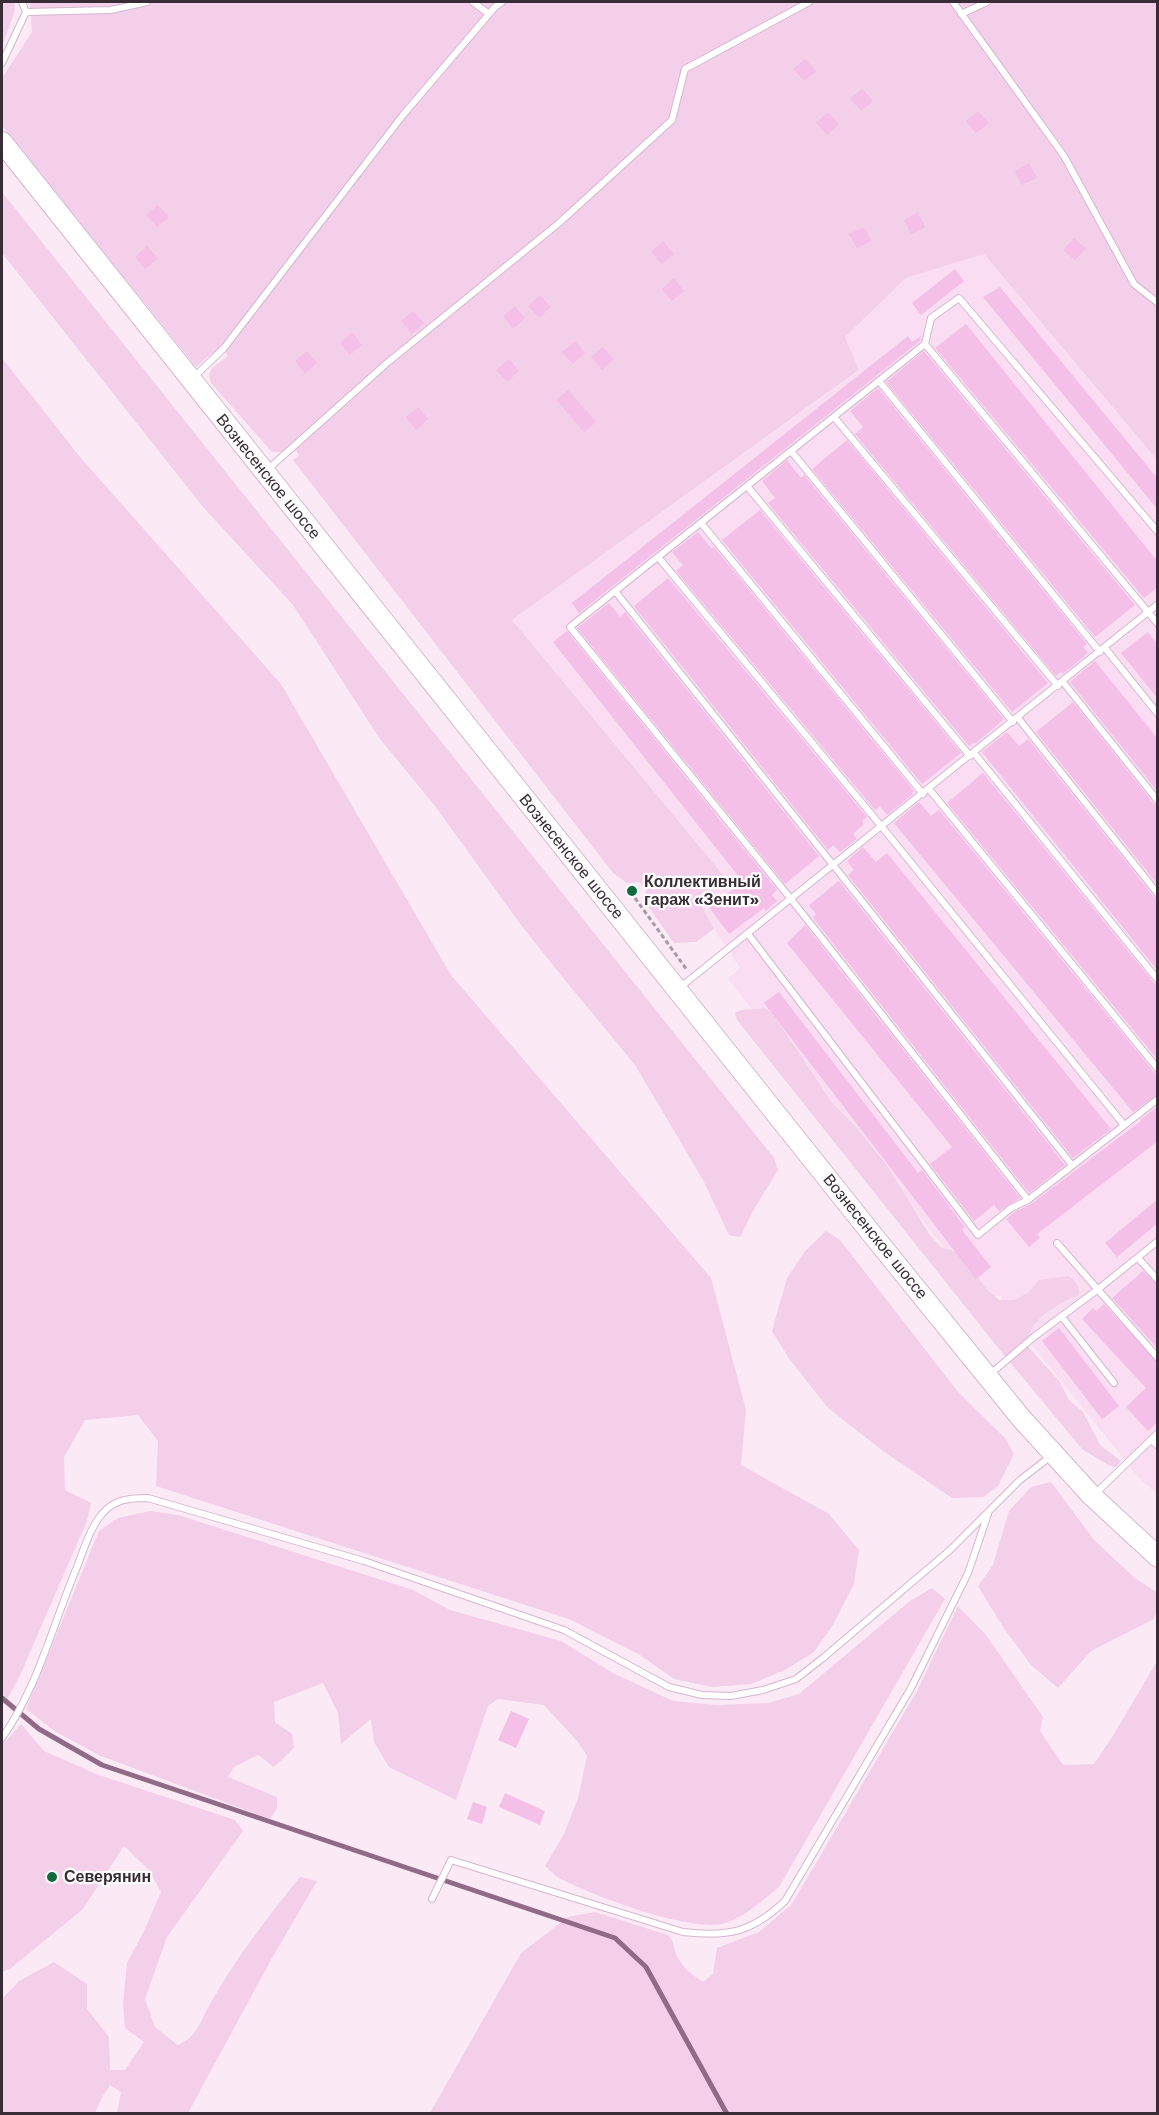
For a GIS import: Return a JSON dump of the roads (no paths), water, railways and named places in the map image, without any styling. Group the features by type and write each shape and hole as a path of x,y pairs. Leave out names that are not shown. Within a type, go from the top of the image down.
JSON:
{"main road":[{"name":"Вознесенское шоссе","path":"2,142 264,472 685,984 987,1377 1092,1496 1158,1557"}],"lane":[{"path":"2,63 26,12 22,2"},
{"path":"26,12 111,10 147,2"},
{"path":"473,2 489,14"},
{"path":"190,380 224,348 403,115 489,14 502,2"},
{"path":"264,472 387,363 559,223 672,120 685,69 808,2"},
{"path":"953,2 1064,156 1134,284 1158,303"},
{"path":"961,14 987,2"},
{"path":"1028,1200 791,899 570,627 926,344 931,318 960,298 1158,532"},
{"path":"926,344 1158,624"},
{"path":"879,381 1158,714"},
{"path":"834,417 1158,801"},
{"path":"791,451 1158,894"},
{"path":"747,486 1158,980"},
{"path":"701,523 1158,1069"},
{"path":"658,557 882,827 1124,1125"},
{"path":"615,591 1072,1166"},
{"path":"685,984 1158,604"},
{"path":"748,934 978,1235 1011,1208 1028,1200 1158,1099"},
{"path":"987,1377 1035,1336 1158,1241"},
{"path":"1057,1244 1158,1358"},
{"path":"1138,1258 1158,1280"},
{"path":"1062,1317 1114,1383"},
{"path":"1092,1496 1158,1433"},
{"path":"1151,1440 1158,1446"},
{"path":"2,1738 26,1697 93,1528 103,1513 114,1503 131,1498 148,1498 364,1561 564,1629 669,1687 702,1695 731,1696 763,1690 796,1679 950,1550 1020,1480 1054,1454"},
{"path":"432,1899 452,1860 683,1932 712,1935 741,1930 766,1918 785,1900 911,1688 968,1573 989,1510"}],"waterway":[{"path":"2,1698 39,1729 102,1765 615,1938 646,1967 727,2114"}],"place":[{"name":"Коллективный гараж «Зенит»","path":"632,891"},
{"name":"Северянин","path":"52,1877"}]}
